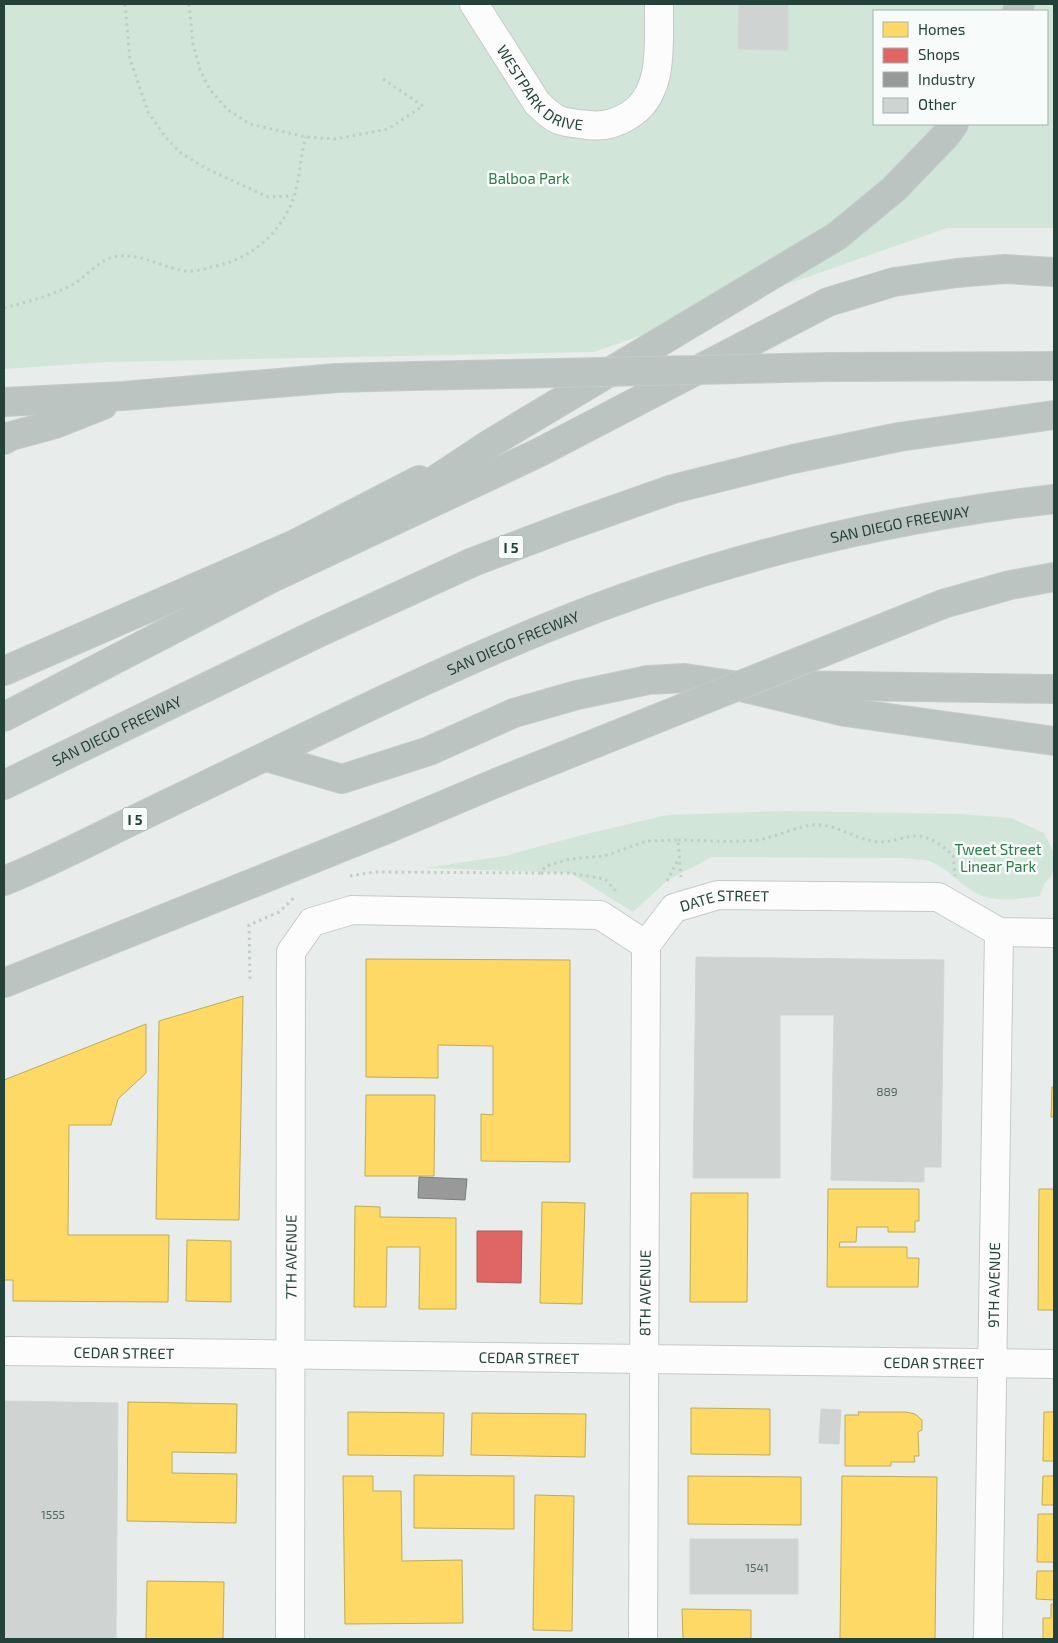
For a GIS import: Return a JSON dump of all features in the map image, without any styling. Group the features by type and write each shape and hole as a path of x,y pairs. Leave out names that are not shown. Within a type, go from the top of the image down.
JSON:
{"highway":[{"path":"270,579 411,496 491,443 837,236 894,189 953,125"},
{"path":"4,717 270,579 538,453 828,302 894,282 957,273 1005,269 1054,272"},
{"path":"4,402 123,396 338,378 828,367 1054,366"},
{"path":"4,440 11,436 55,424 123,396"},
{"name":"SAN DIEGO FREEWAY","path":"4,785 214,682 473,562 577,522 674,489 793,458 899,437 1054,415"},
{"path":"4,671 295,544 491,443"},
{"name":"SAN DIEGO FREEWAY","path":"4,881 429,679 548,627 682,578 788,548 911,520 1054,499"},
{"path":"4,983 943,604 1010,585 1054,577"},
{"path":"267,757 342,779 429,752 514,713 577,695 648,680 685,678 732,685 845,712 1054,741"},
{"path":"732,685 1054,689"}],"street":[{"name":"WESTPARK DRIVE","path":"474,4 537,103 550,116 562,122 598,126 618,122 639,110 650,92 657,72 659,4"},
{"name":"DATE STREET","path":"646,945 674,908 718,895 938,897 999,932 1054,932"},
{"name":"7TH AVENUE","path":"290,1639 290,952 312,922 352,910 600,916 646,945"},
{"name":"9TH AVENUE","path":"988,1639 999,932"},
{"name":"8TH AVENUE","path":"643,1639 646,945"},
{"name":"CEDAR STREET","path":"4,1351 290,1353 1054,1364"}],"path":[{"path":"125,4 130,58 148,112 166,138 181,153 206,168 268,197 294,196"},
{"path":"188,4 193,44 200,70 210,90 228,110 250,124 306,137 336,138 388,129 423,106 383,79"},
{"path":"4,308 47,295 73,284 104,261 118,256 136,256 171,268 189,271 228,264 248,255 272,236 294,196 306,137"},
{"path":"540,873 546,866 570,858 604,856 647,841 758,840 807,826 820,825 839,829 857,838 880,842 917,836 930,838 953,855 956,878"},
{"path":"678,840 681,879"},
{"path":"661,886 668,880 679,857"},
{"path":"341,877 374,872 570,873 605,879 616,892"},
{"path":"250,980 249,925 279,912 298,894"}],"green space":[{"name":"Balboa Park","path":"4,4 1054,4 1054,228 947,228 594,352 108,362 4,369"},
{"name":"Tweet Street Linear Park","path":"786,811 961,814 1011,818 1044,833 1054,853 1054,867 1052,875 1044,884 1040,896 1001,899 989,898 973,891 944,869 923,860 902,858 712,857 668,880 633,912 570,873 425,868 504,856 667,815"}],"building: Homes":[{"path":"366,959 570,960 570,1162 481,1161 481,1114 493,1115 493,1046 438,1045 438,1078 366,1077"},
{"path":"243,996 239,1220 156,1219 159,1021"},
{"path":"146,1024 146,1073 118,1099 111,1125 69,1125 68,1235 169,1235 168,1302 13,1301 13,1280 4,1280 4,1080"},
{"path":"1052,1087 1054,1087 1054,1117 1051,1117"},
{"path":"366,1095 435,1095 434,1176 365,1176"},
{"path":"828,1189 919,1189 919,1221 915,1221 915,1232 888,1232 888,1227 857,1227 856,1242 840,1242 839,1247 907,1247 907,1258 919,1258 918,1287 827,1287"},
{"path":"1039,1189 1054,1189 1054,1310 1038,1310"},
{"path":"691,1193 748,1193 747,1302 690,1302"},
{"path":"542,1202 585,1203 582,1304 540,1303"},
{"path":"355,1206 380,1207 380,1217 456,1218 456,1309 419,1309 420,1247 387,1247 386,1307 354,1307"},
{"path":"187,1240 231,1241 231,1302 186,1301"},
{"path":"128,1402 237,1404 236,1453 172,1452 172,1473 237,1474 236,1523 127,1521"},
{"path":"691,1408 770,1409 770,1455 691,1454"},
{"path":"348,1412 444,1413 443,1456 348,1455"},
{"path":"858,1412 906,1412 915,1414 922,1420 922,1430 918,1432 919,1456 914,1456 915,1462 891,1462 891,1466 845,1466 845,1415 859,1415"},
{"path":"1044,1412 1054,1412 1054,1461 1043,1461"},
{"path":"472,1413 586,1414 585,1457 471,1455"},
{"path":"414,1475 514,1476 514,1529 414,1528"},
{"path":"343,1476 373,1476 373,1491 401,1491 402,1561 462,1560 463,1623 345,1624"},
{"path":"688,1476 801,1477 801,1525 688,1524"},
{"path":"842,1476 937,1477 935,1639 840,1639"},
{"path":"1043,1476 1054,1476 1054,1505 1042,1505"},
{"path":"535,1495 574,1496 572,1631 533,1630"},
{"path":"1038,1514 1054,1514 1054,1562 1037,1562"},
{"path":"1037,1571 1054,1571 1054,1600 1036,1599"},
{"path":"147,1581 224,1582 223,1639 146,1639"},
{"path":"1051,1604 1054,1604 1054,1639 1043,1639 1043,1618 1051,1618"},
{"path":"682,1609 751,1610 751,1639 683,1639"}],"building: Shops":[{"path":"477,1231 522,1231 521,1283 477,1282"}],"building: Industry":[{"path":"419,1177 467,1179 465,1200 418,1198"}],"building: Other":[{"path":"739,4 788,4 788,50 738,49"},
{"path":"696,957 944,960 941,1167 924,1167 924,1182 831,1180 834,1015 780,1015 780,1178 693,1178"},
{"path":"4,1401 118,1403 116,1639 4,1639"},
{"path":"821,1409 841,1410 839,1444 819,1443"},
{"path":"690,1539 798,1539 798,1594 690,1594"}]}
